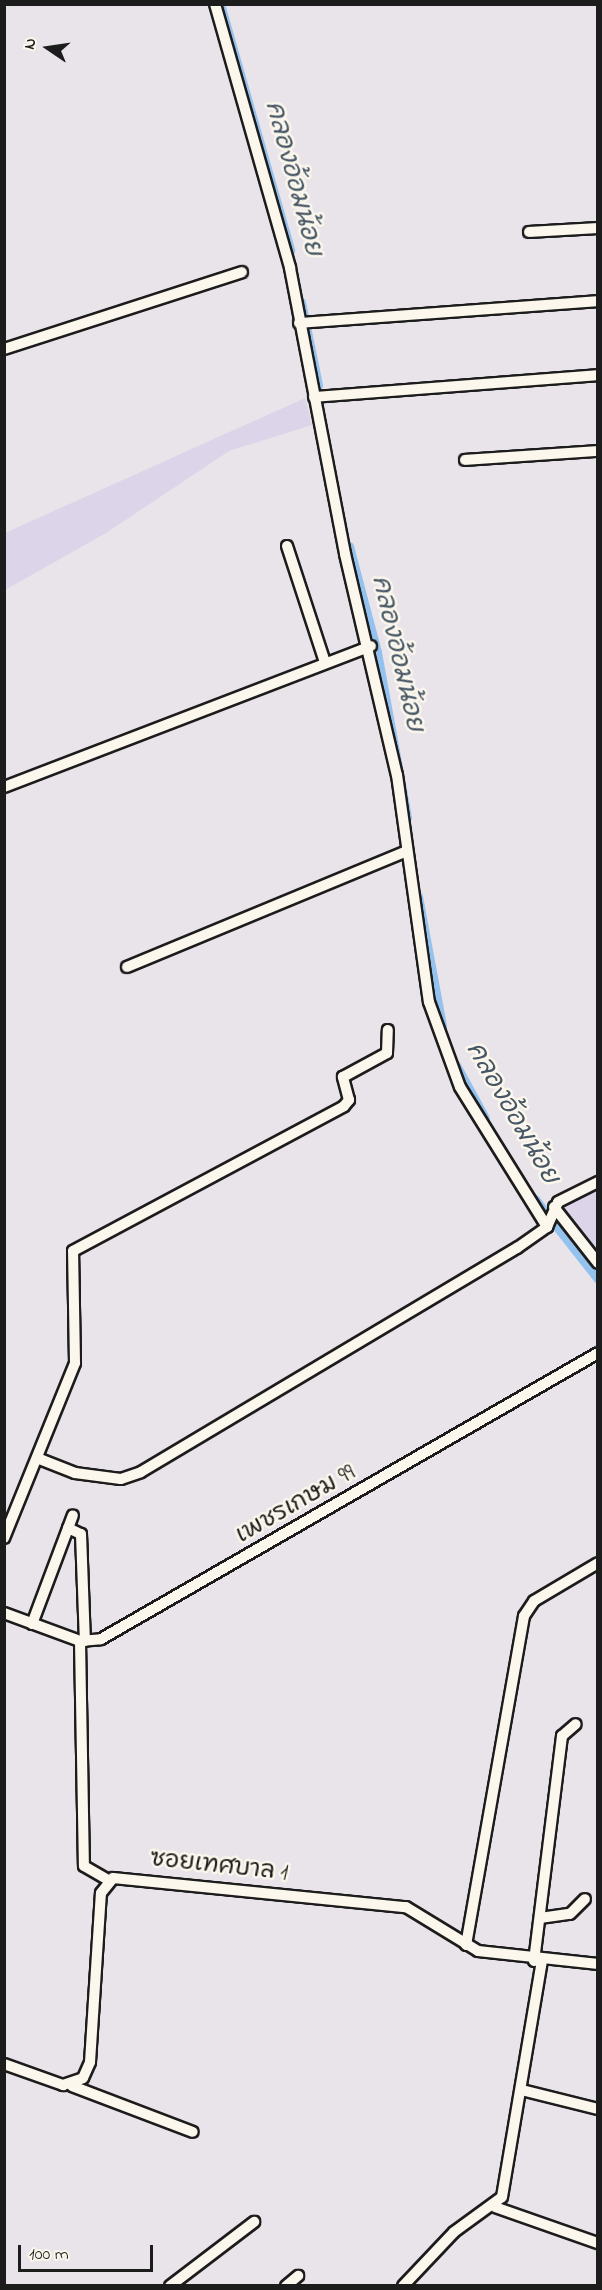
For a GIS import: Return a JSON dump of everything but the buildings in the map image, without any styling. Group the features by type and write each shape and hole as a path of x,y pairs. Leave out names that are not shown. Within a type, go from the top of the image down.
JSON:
{"street":[{"path":"215,4 283,238 304,322 397,775 405,852 429,1002 447,1058 548,1225"},
{"path":"529,232 597,228"},
{"path":"4,349 242,272"},
{"path":"304,322 597,301"},
{"path":"318,397 597,375"},
{"path":"465,460 597,451"},
{"path":"287,546 326,662"},
{"path":"4,787 370,646"},
{"path":"127,967 405,852"},
{"path":"4,1539 77,1352 73,1251 344,1106 349,1100 343,1077 387,1053 388,1030"},
{"path":"37,1458 68,1471 110,1478 141,1472 548,1225 553,1208 597,1182"},
{"path":"553,1208 597,1263"},
{"name":"เพชรเกษม 99","path":"82,1641 124,1627 597,1353"},
{"path":"32,1624 73,1515"},
{"path":"68,1528 81,1534 84,1866 108,1880 101,1893 90,2062 72,2086"},
{"path":"466,1945 524,1616 534,1601 597,1563"},
{"path":"4,1614 82,1641"},
{"path":"403,2286 454,2232 495,2207 509,2177 538,1961 540,1918 562,1736 576,1724"},
{"name":"ซอยเทศบาล 1","path":"108,1880 406,1906 466,1945 538,1961 597,1964"},
{"path":"540,1918 570,1914 585,1899"},
{"path":"4,2064 72,2086 193,2132"},
{"path":"522,2090 597,2109"},
{"path":"495,2207 597,2243"},
{"path":"170,2286 254,2222"},
{"path":"286,2286 298,2276"}],"shaded area":[{"path":"305,398 312,425 229,451 106,533 5,590 5,533"},
{"path":"597,1190 597,1271 561,1227 557,1209"}],"waterway":[{"name":"คลองอ้อมน้อย","path":"221,7 290,250"},
{"name":"คลองอ้อมน้อย","path":"301,302 318,385"},
{"name":"คลองอ้อมน้อย","path":"349,546 377,652 407,817"},
{"name":"คลองอ้อมน้อย","path":"418,896 442,1026"},
{"name":"คลองอ้อมน้อย","path":"456,1065 485,1118"},
{"name":"คลองอ้อมน้อย","path":"535,1199 598,1279"}]}
